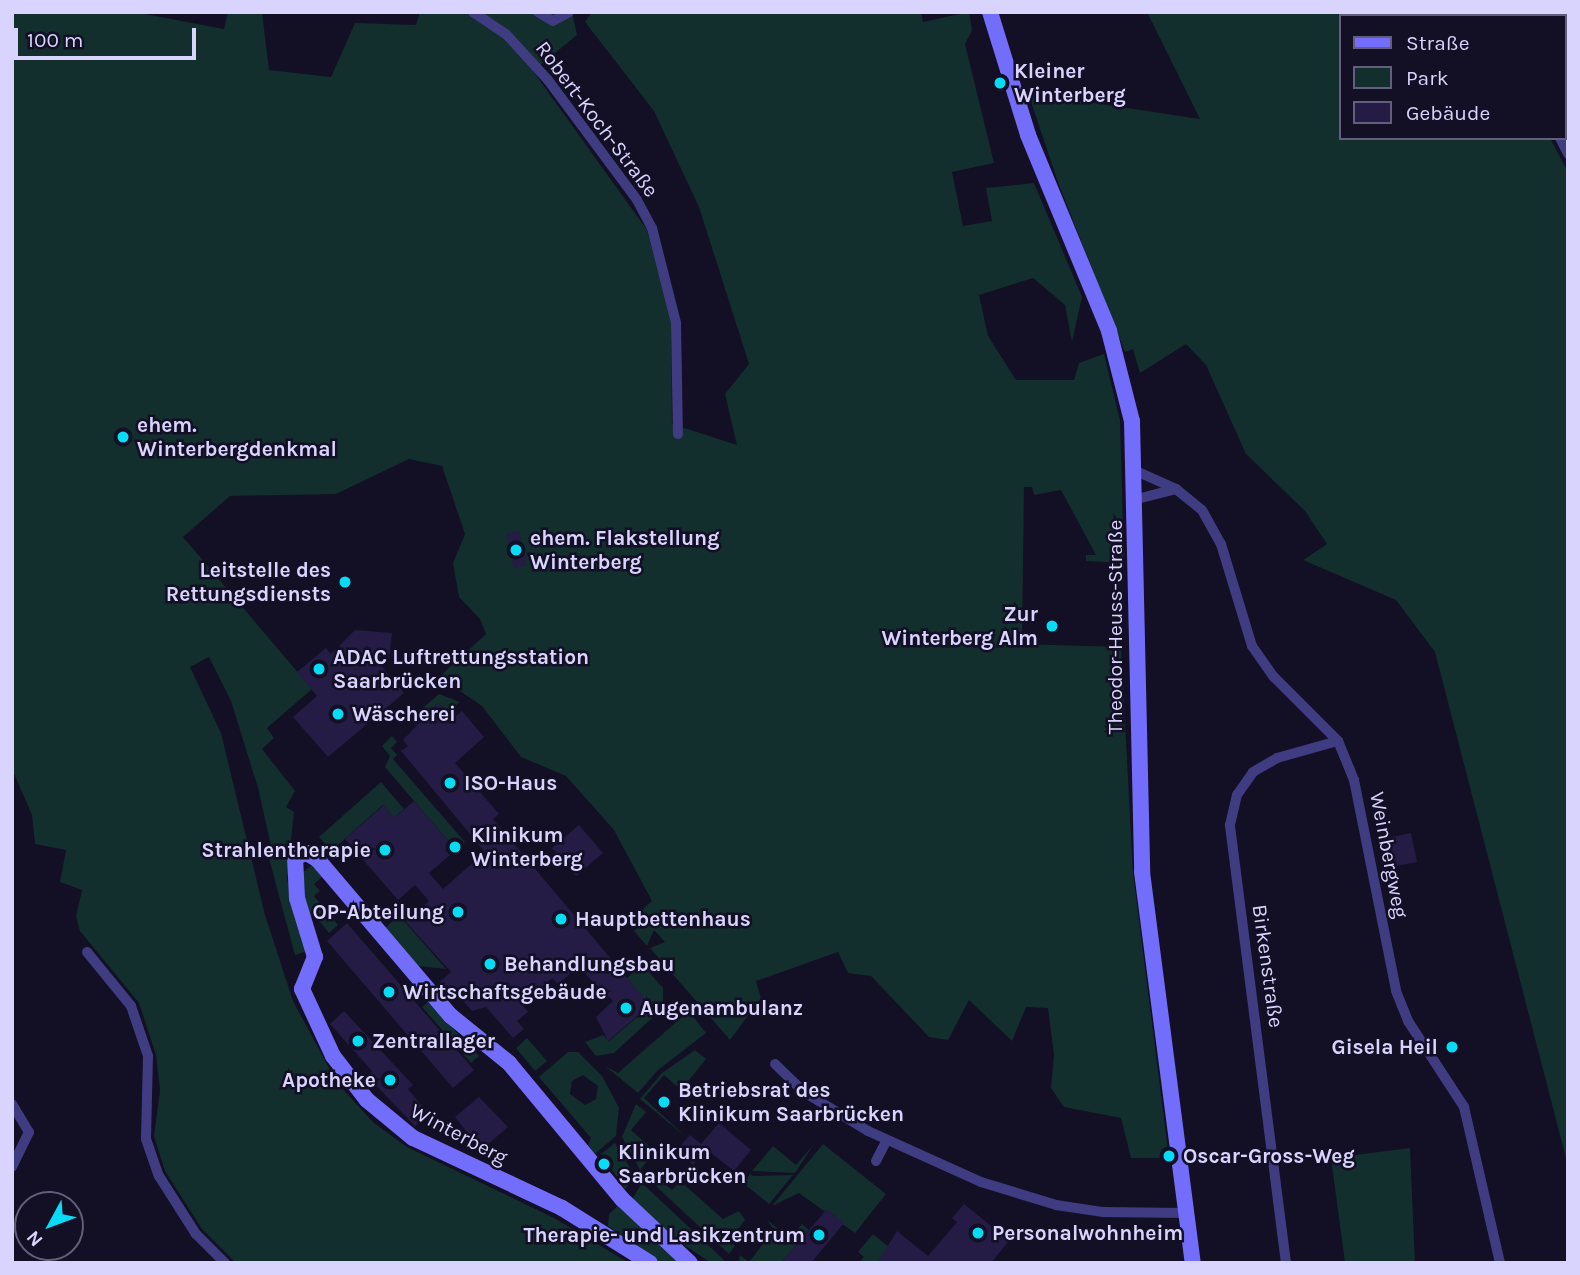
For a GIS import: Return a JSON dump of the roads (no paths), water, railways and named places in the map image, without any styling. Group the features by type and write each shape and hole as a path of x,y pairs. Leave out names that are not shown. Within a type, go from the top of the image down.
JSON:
{"street":[{"name":"Robert-Koch-Straße","path":"473,12 506,34 548,80 652,228 676,323 678,434"},
{"name":"Robert-Koch-Straße","path":"538,12 553,21 569,12"},
{"name":"Theodor-Heuss-Straße","path":"990,12 1028,135 1109,331 1128,399 1137,499 1138,806 1150,947 1193,1263"},
{"name":"Weinbergweg","path":"1136,471 1176,489 1213,527 1244,628 1264,664 1338,741 1357,792 1396,991 1408,1021 1464,1107 1500,1263"},
{"path":"1137,499 1176,489"},
{"name":"Birkenstraße","path":"1286,1263 1230,824 1237,796 1253,772 1277,758 1338,741"},
{"name":"Winterberg","path":"650,1263 562,1208 413,1138 356,1088 320,1032 302,989 316,957 297,898 294,866 301,853 313,855 461,1027 509,1063 647,1226 690,1263"},
{"path":"87,952 131,1006 148,1056 146,1139 159,1176 188,1224 225,1263"},
{"path":"775,1063 804,1091 886,1141 981,1182 1056,1205 1126,1214 1187,1213"},
{"path":"12,1104 29,1132 12,1167"},
{"path":"876,1161 886,1141"}],"place":[{"name":"Kleiner Winterberg","path":"1000,83"},
{"name":"ehem. Winterbergdenkmal","path":"123,437"},
{"name":"ehem. Flakstellung Winterberg","path":"516,550"},
{"name":"Leitstelle des Rettungsdiensts","path":"345,582"},
{"name":"Zur Winterberg Alm","path":"1052,626"},
{"name":"ADAC Luftrettungsstation Saarbrücken","path":"319,669"},
{"name":"Wäscherei","path":"338,714"},
{"name":"ISO-Haus","path":"450,783"},
{"name":"Klinikum Winterberg","path":"455,847"},
{"name":"Strahlentherapie","path":"385,850"},
{"name":"OP-Abteilung","path":"458,912"},
{"name":"Hauptbettenhaus","path":"561,919"},
{"name":"Behandlungsbau","path":"490,964"},
{"name":"Wirtschaftsgebäude","path":"389,992"},
{"name":"Augenambulanz","path":"626,1008"},
{"name":"Zentrallager","path":"358,1041"},
{"name":"Gisela Heil","path":"1452,1047"},
{"name":"Apotheke","path":"390,1080"},
{"name":"Betriebsrat des Klinikum Saarbrücken","path":"664,1102"},
{"name":"Oscar-Gross-Weg","path":"1169,1156"},
{"name":"Klinikum Saarbrücken","path":"604,1164"},
{"name":"Personalwohnheim","path":"978,1233"},
{"name":"Therapie- und Lasikzentrum","path":"819,1235"}]}
